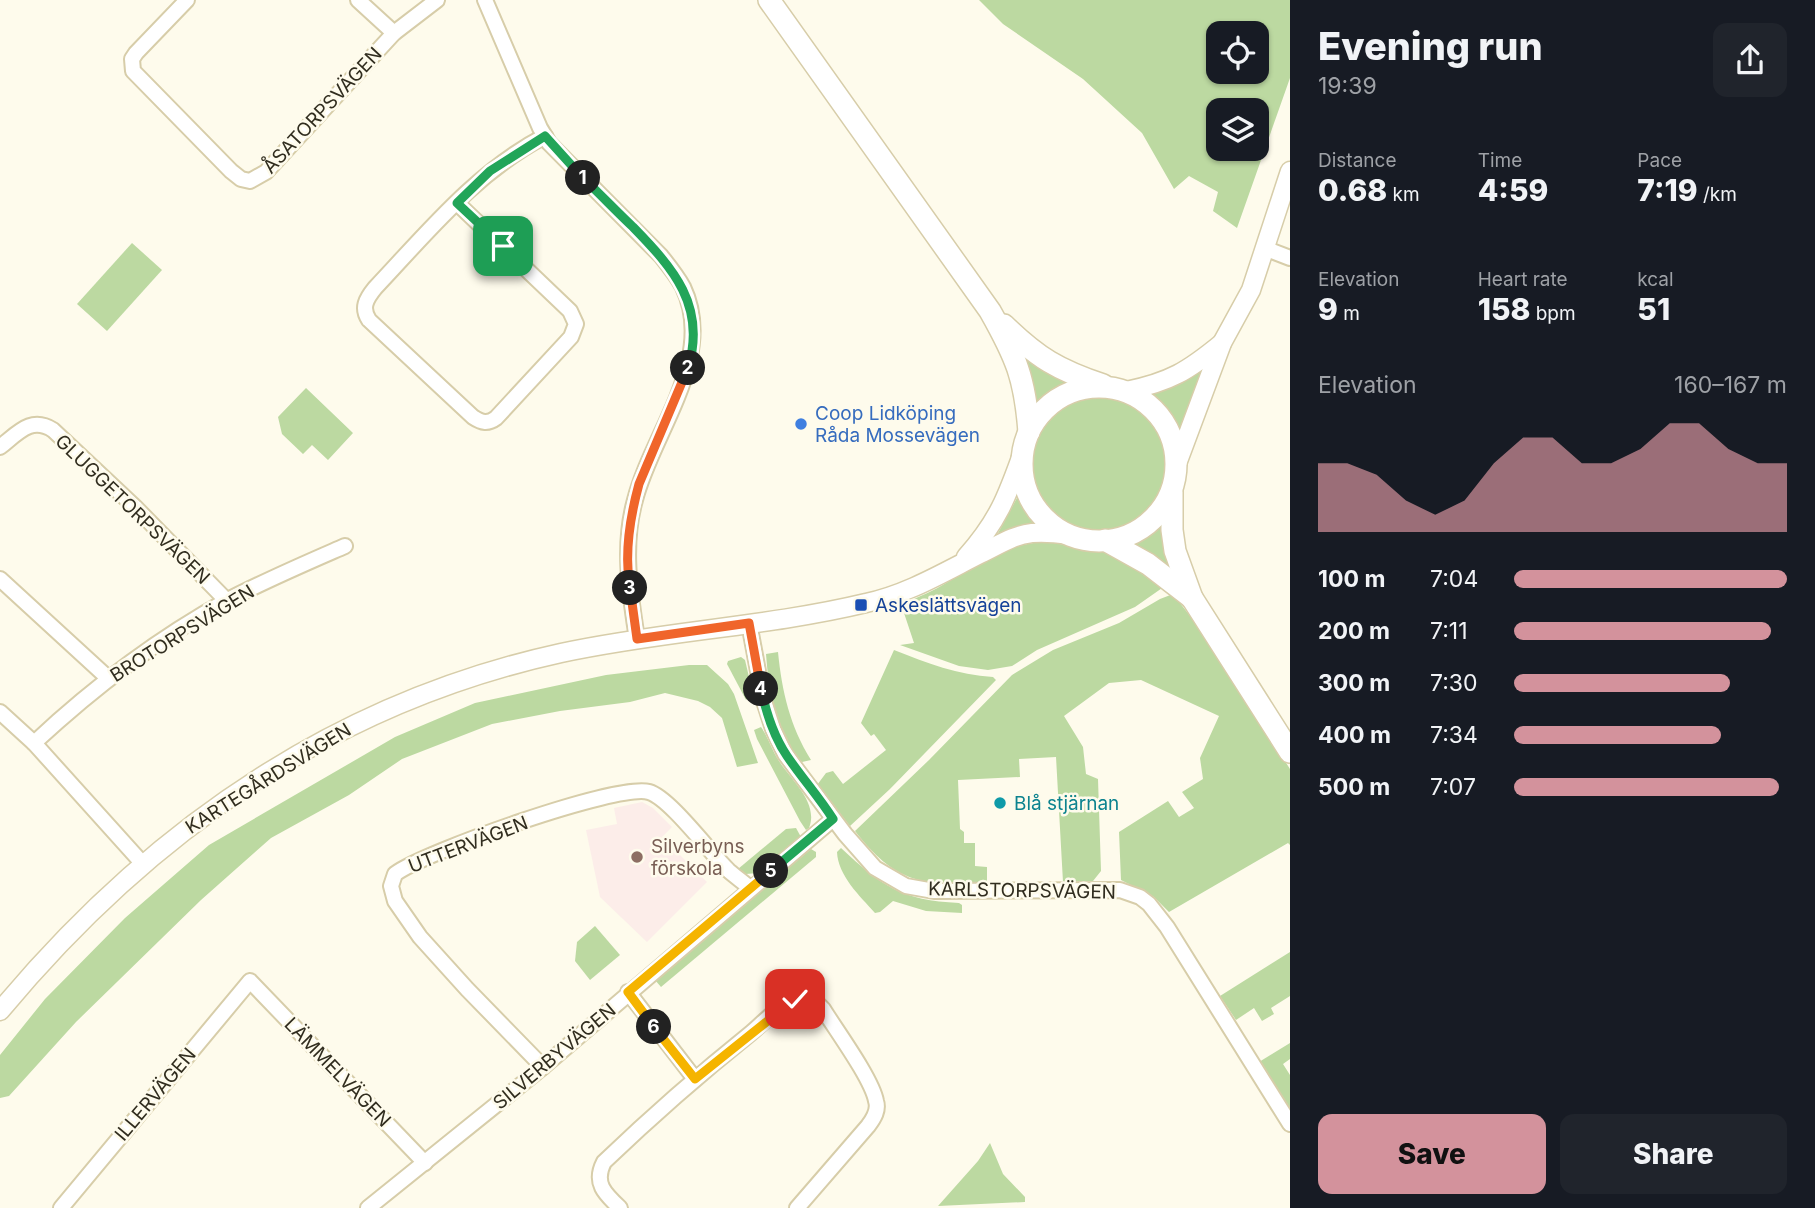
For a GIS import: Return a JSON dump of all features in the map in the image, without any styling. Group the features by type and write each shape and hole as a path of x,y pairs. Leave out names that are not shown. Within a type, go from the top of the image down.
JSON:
{"main road":[{"path":"769,0 990,311 1007,341 1021,374 1026,442 1023,476 1031,500 1047,521 1069,535 1087,540 1105,540 1130,534 1152,519 1167,498 1174,478"},
{"path":"990,311 1047,362 1120,390 1151,408 1160,418 1172,442 1172,530 1175,551 1192,598 1290,752"},
{"path":"1026,442 1041,413 1058,398 1080,390 1120,390"},
{"path":"1105,540 1148,564 1192,598"}],"street":[{"name":"ÅSATORPSVÄGEN","path":"187,0 136,53 132,59 133,71 231,171 241,179 250,181 266,172 394,33 437,0"},
{"name":"ÅSATORPSVÄGEN","path":"358,0 394,33"},
{"path":"485,0 545,136 662,256 684,289 692,318 692,348 687,370 634,503 627,568 637,639"},
{"path":"457,203 563,303 576,324 571,337 496,418 483,423 473,417 369,320 365,313 367,298 457,203 490,171 545,136"},
{"path":"1174,478 1222,343 1251,290 1290,171"},
{"path":"1264,248 1290,258"},
{"path":"1120,390 1150,386 1177,376 1195,366 1222,343"},
{"name":"GLUGGETORPSVÄGEN","path":"0,447 31,425 38,424 53,430 135,507 227,601"},
{"name":"KARTEGÅRDSVÄGEN","path":"961,563 996,520 1006,501 1026,442"},
{"name":"KARTEGÅRDSVÄGEN","path":"0,1011 57,947 143,863 186,828 243,789 348,726 434,690 498,669 637,639 878,601 921,585 1002,541 1047,532 1069,535"},
{"name":"BROTORPSVÄGEN","path":"34,743 108,678 227,601 345,546"},
{"path":"0,579 108,678"},
{"name":"KARLSTORPSVÄGEN","path":"749,623 763,698 785,754 833,819 875,868 906,886 952,892 1108,889 1140,897 1167,927 1290,1124"},
{"path":"0,712 34,743 143,863"},
{"name":"UTTERVÄGEN","path":"543,1067 442,962 412,926 392,892 392,880 396,874 442,851 499,830 569,807 634,791 650,792 664,802 729,871 750,888"},
{"name":"SILVERBYVÄGEN","path":"368,1208 543,1067 833,819"},
{"name":"LÄMMELVÄGEN","path":"250,981 425,1163"},
{"name":"ILLERVÄGEN","path":"61,1208 250,981"},
{"path":"628,992 695,1079"},
{"path":"620,1208 600,1185 599,1172 604,1162 695,1079 795,999 809,998 822,1009 871,1088 877,1108 869,1126 797,1208"}],"shaded area":[{"name":"Silverbyns förskola","path":"642,802 653,808 672,827 662,837 707,882 647,942 600,897 586,830 617,824 614,808"}],"green space":[{"path":"979,0 1290,0 1290,78 1269,137 1269,98 1206,98 1206,161 1261,161 1237,228 1213,211 1218,192 1189,176 1174,189 1142,133 1083,79 1003,24"},
{"path":"132,243 162,270 107,331 77,304"},
{"path":"1029,360 1066,381 1064,386 1036,406 1026,363"},
{"path":"1205,365 1181,427 1176,429 1149,395 1180,384"},
{"path":"306,388 353,433 328,460 312,445 303,454 282,434 278,417"},
{"path":"1098,394 1124,399 1147,414 1162,437 1167,463 1162,489 1147,512 1124,527 1098,532 1072,527 1049,512 1034,489 1029,463 1034,437 1049,414 1072,399"},
{"path":"1018,496 1022,497 1029,511 1041,524 997,535"},
{"path":"1162,517 1169,563 1166,565 1130,543"},
{"path":"1048,542 1121,557 1165,586 1135,607 1037,650 1012,666 988,670 959,666 900,645 914,643 904,613 906,603 1007,550"},
{"path":"1173,594 1197,625 1290,769 1290,845 1288,843 1169,912 1154,897 1121,880 1119,832 1168,801 1179,817 1194,808 1182,792 1203,779 1200,758 1219,716 1141,680 1109,683 1064,716 1083,747 1086,774 1098,779 1101,871 1093,881 1063,882 1056,757 1019,759 1020,777 958,780 960,829 964,832 964,843 975,843 975,866 987,867 987,884 928,882 913,878 885,862 855,831 1012,675 1053,650 1119,623"},
{"path":"894,650 943,668 993,677 996,680 890,789 850,826 817,785 826,773 833,771 843,784 886,750 861,723"},
{"path":"778,652 788,708 811,760 802,762 779,726 769,683 766,654"},
{"path":"741,657 745,660 753,694 746,700 727,664 728,661"},
{"path":"707,665 728,684 758,763 737,767 722,718 710,707 698,701 665,693 630,702 560,711 492,724 402,759 349,795 271,838 201,900 76,1022 9,1096 0,1098 0,1055 45,999 125,918 209,845 395,737 475,703 606,675"},
{"path":"761,727 779,761 807,801 811,819 806,830 757,739 754,730"},
{"path":"796,828 801,837 758,873 746,874 739,871 738,869 786,829"},
{"path":"841,848 869,873 894,889 922,899 959,903 962,905 962,913 926,911 893,901 875,913 841,869 837,852"},
{"path":"811,849 816,852 816,857 661,987 655,980"},
{"path":"595,926 620,955 590,980 575,961 577,942"},
{"path":"1290,952 1290,996 1271,1008 1274,1014 1262,1021 1254,1008 1236,1020 1220,996"},
{"path":"1290,1043 1290,1059 1283,1064 1290,1075 1290,1111 1259,1062"},
{"path":"990,1143 1003,1174 1025,1197 1025,1202 938,1206 978,1161"}],"place":[{"name":"Coop Lidköping Råda Mossevägen","path":"801,424"},
{"name":"Askeslättsvägen","path":"861,605"},
{"name":"Blå stjärnan","path":"1000,803"},
{"name":"Silverbyns förskola","path":"637,857"}],"route":[{"path":"503,246 457,203 490,171 545,136 662,256 684,289 693,332 689,362 639,484 628,543 627,568 637,639 749,623 763,698 773,729 785,754 833,819 628,992 695,1079 795,999"}]}
